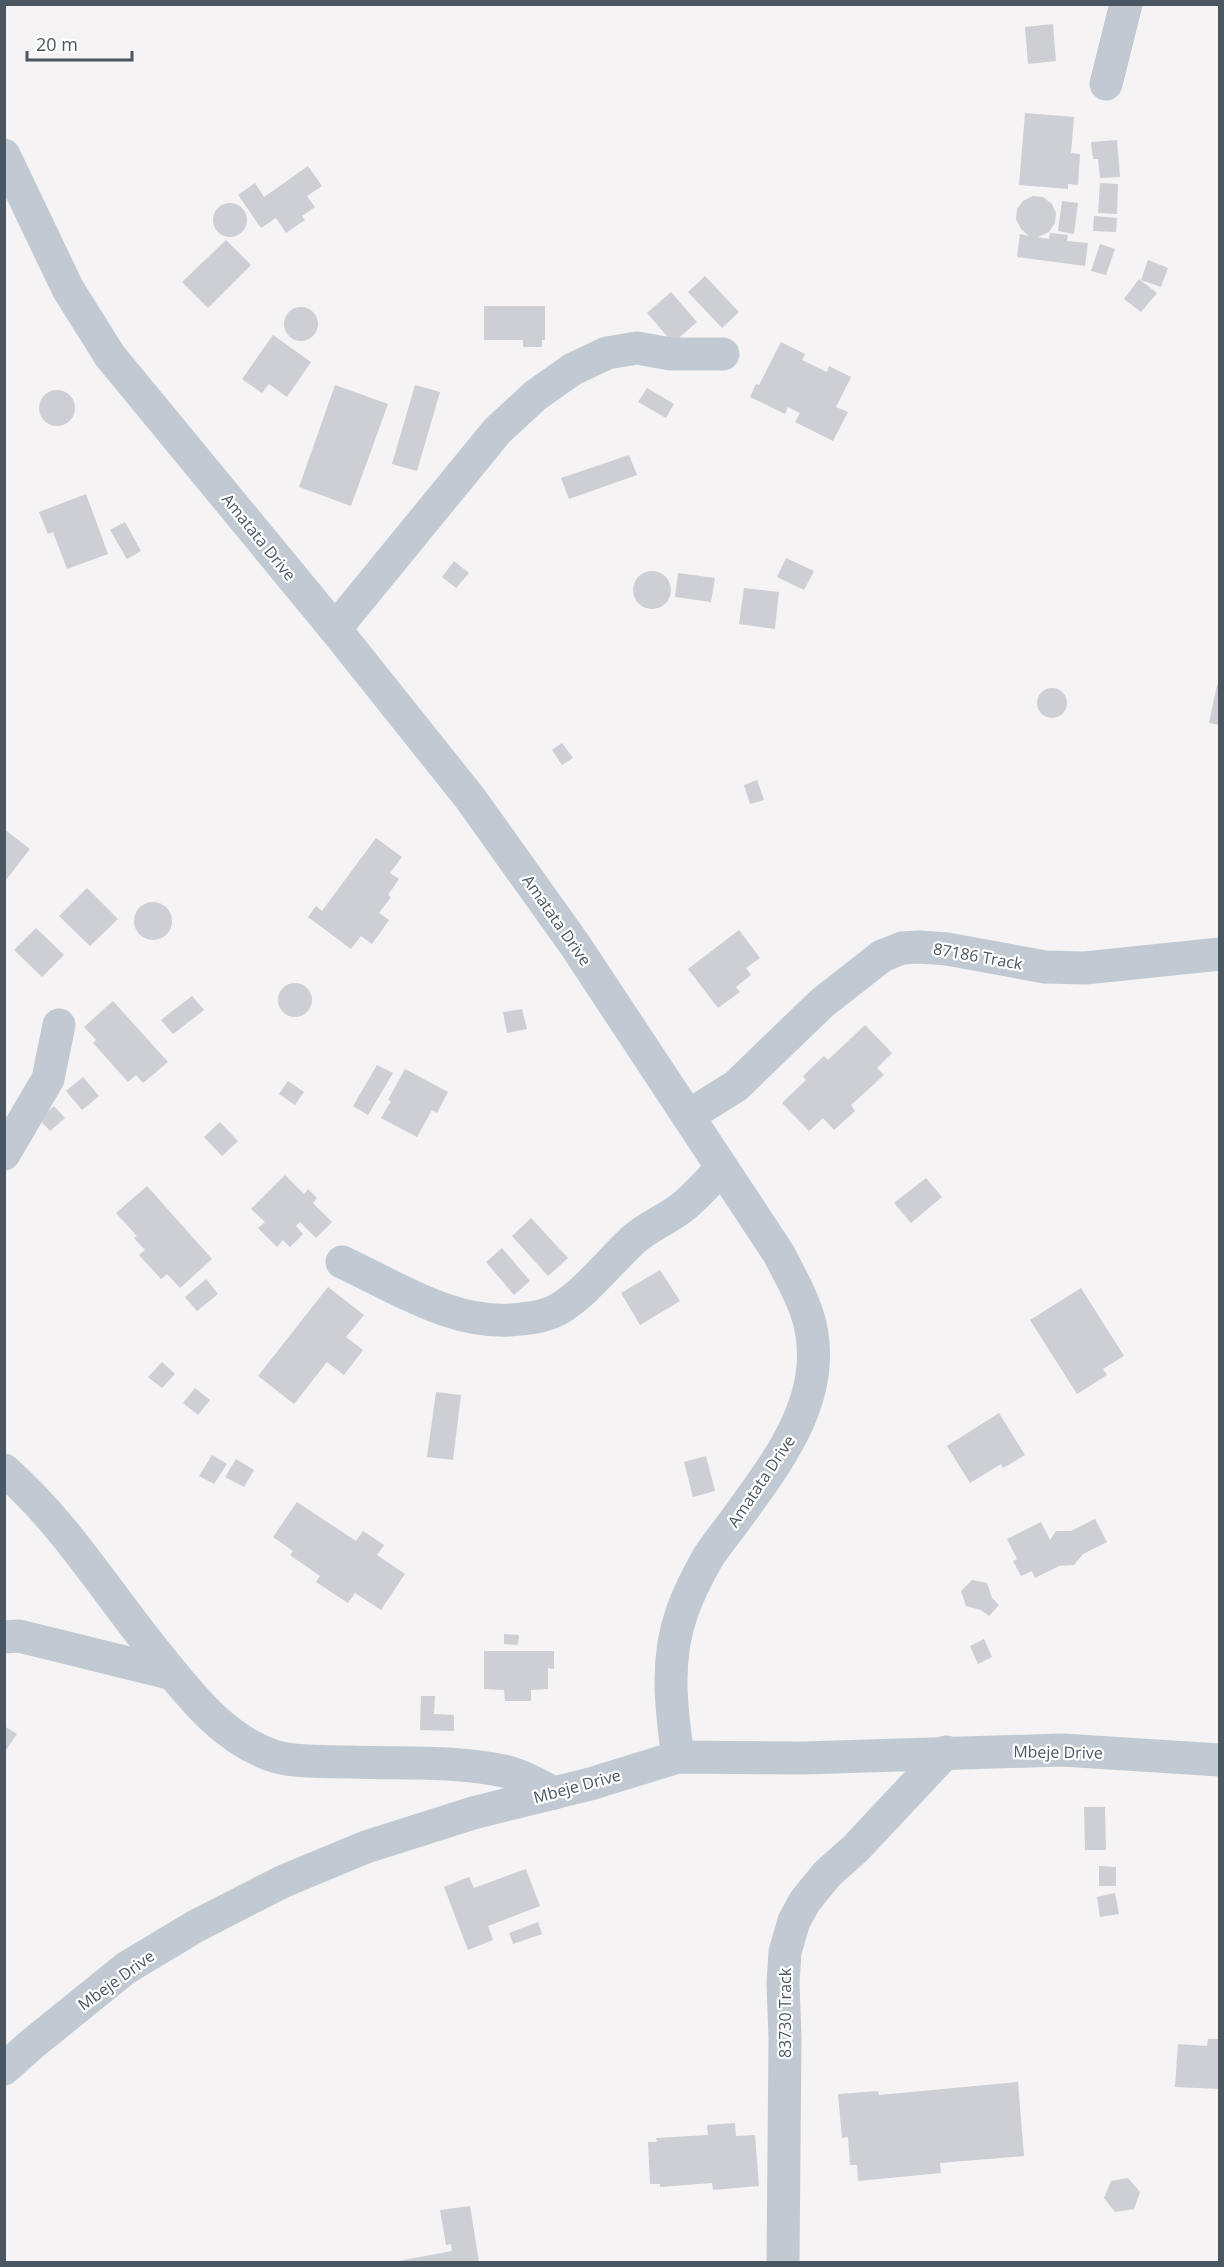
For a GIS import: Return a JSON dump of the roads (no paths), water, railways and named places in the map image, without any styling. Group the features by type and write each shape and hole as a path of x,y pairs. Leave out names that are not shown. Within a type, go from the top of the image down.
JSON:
{"street":[{"path":"1106,84 1126,4"},
{"name":"Amatata Drive","path":"4,155 69,289 110,356 335,629 470,798 575,945 779,1254 801,1298 811,1325 813,1358 810,1388 798,1425 775,1465 708,1558 682,1612 672,1654 670,1690 678,1756"},
{"path":"335,629 497,431 536,395 573,369 607,353 637,348 671,354 723,354"},
{"name":"87186 Track","path":"688,1116 736,1086 822,1003 882,956 902,948 946,949 1045,967 1085,968 1220,954"},
{"path":"4,1154 48,1079 59,1025"},
{"path":"342,1262 452,1313 473,1319 506,1321 537,1317 556,1310 574,1297 635,1239 651,1226 680,1209 722,1168"},
{"path":"4,1470 56,1523 191,1696 221,1726 249,1745 278,1757 322,1761 434,1762 473,1766 511,1772 554,1792"},
{"path":"4,1637 19,1636 173,1674"},
{"name":"Mbeje Drive","path":"4,2070 32,2044 126,1968 196,1926 284,1881 366,1846 473,1813 590,1784 678,1756 803,1758 1062,1750 1220,1760"},
{"name":"83730 Track","path":"783,2262 785,2038 783,1983 785,1952 794,1921 805,1901 827,1874 856,1848 946,1752"}]}
